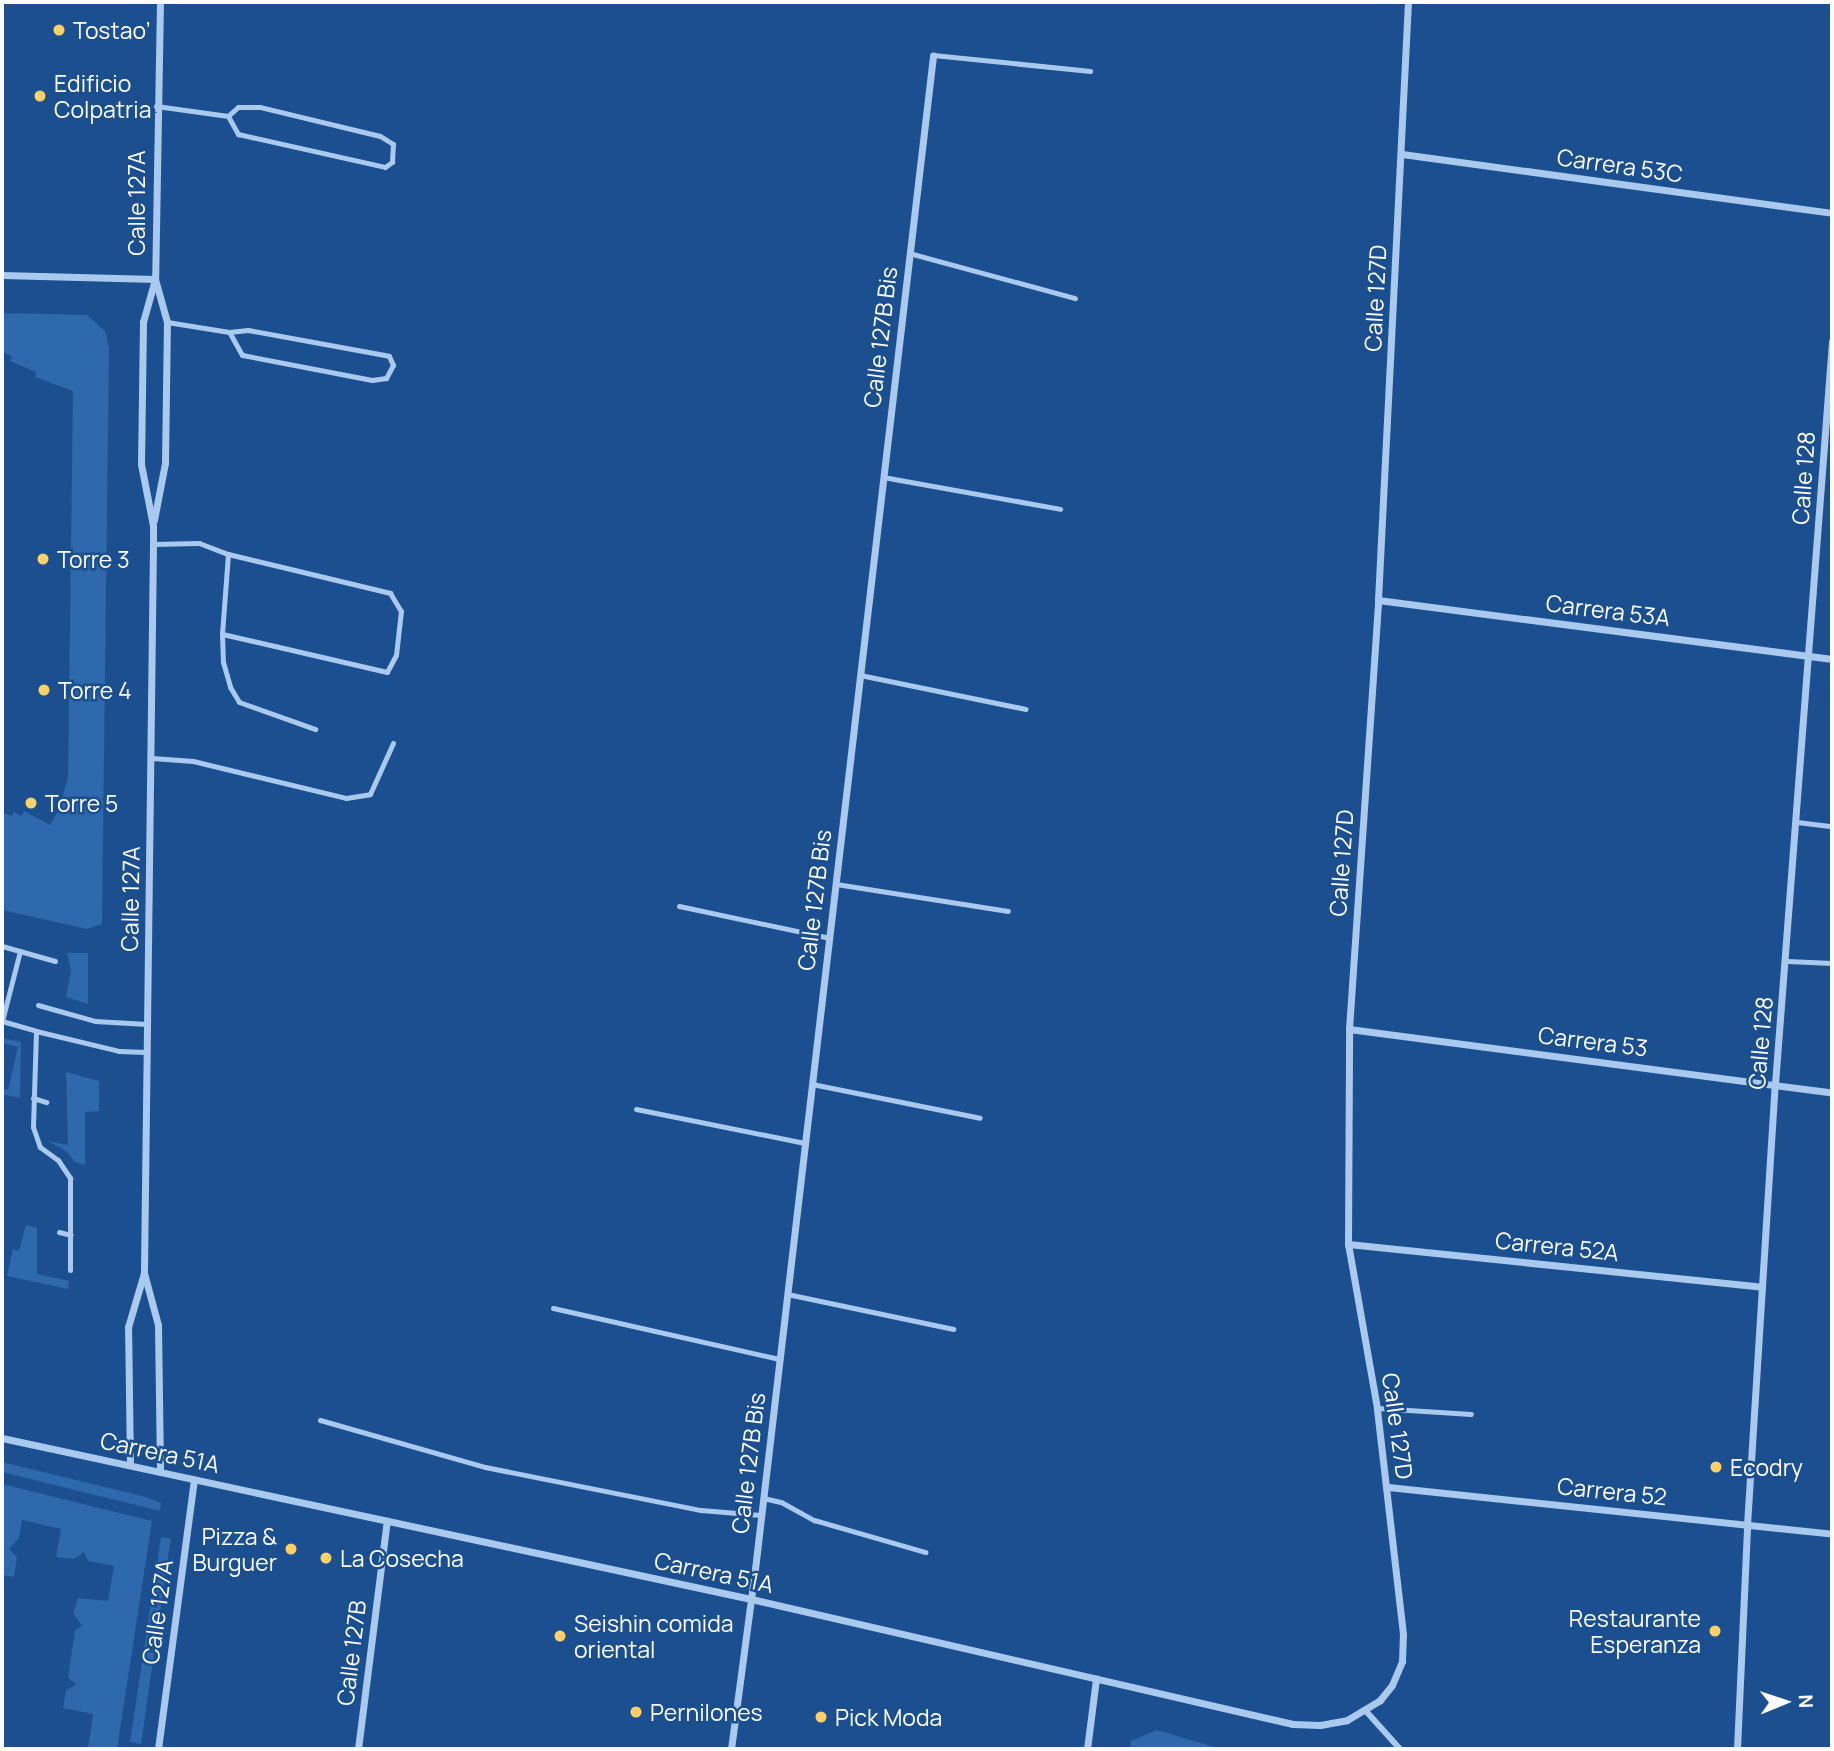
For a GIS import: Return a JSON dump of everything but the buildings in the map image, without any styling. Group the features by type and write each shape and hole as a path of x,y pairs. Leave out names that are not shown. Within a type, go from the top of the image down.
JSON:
{"street":[{"name":"Calle 127A","path":"153,526 141,464 143,322 155,279 156,106 160,2"},
{"name":"Calle 127D","path":"1365,1710 1380,1700 1392,1685 1402,1661 1403,1634 1377,1408 1348,1244 1349,1029 1378,600 1408,2"},
{"name":"Calle 127B Bis","path":"731,1749 788,1294 933,55"},
{"name":"Carrera 53C","path":"1402,155 1832,213"},
{"path":"2,275 155,279"},
{"name":"Calle 127A","path":"155,279 167,322 165,463 153,526 144,1273 158,1325 160,1472"},
{"name":"Calle 128","path":"1737,1749 1747,1525 1775,1084 1787,961 1832,341"},
{"name":"Carrera 53A","path":"1378,600 1832,659"},
{"name":"Carrera 53","path":"1349,1029 1832,1093"},
{"name":"Carrera 52A","path":"1348,1244 1762,1287"},
{"name":"Calle 127A","path":"130,1465 128,1327 144,1273"},
{"name":"Carrera 51A","path":"2,1438 751,1599 1293,1724 1320,1725 1347,1720 1365,1710"},
{"name":"Calle 127A","path":"158,1749 194,1479"},
{"name":"Carrera 52","path":"1388,1487 1832,1534"},
{"name":"Calle 127B","path":"358,1749 387,1521"},
{"path":"1087,1749 1096,1679"},
{"path":"1365,1710 1400,1749"}],"lane":[{"path":"933,55 1090,71"},
{"path":"156,106 228,116 238,107 260,107 380,136 393,144 392,162 385,167 238,134 228,116"},
{"path":"909,253 1075,298"},
{"path":"167,322 229,332 248,330 389,356 393,365 386,378 372,380 242,355 229,332"},
{"path":"883,477 1060,509"},
{"path":"153,544 199,543 228,554 390,593 401,611 396,655 387,672 222,634"},
{"path":"228,554 222,634 223,662 230,687 239,702 315,729"},
{"path":"860,675 1026,709"},
{"path":"152,758 193,761 346,798 370,794 393,743"},
{"path":"1797,822 1832,826"},
{"path":"836,884 1008,911"},
{"path":"679,906 829,938"},
{"path":"2,946 55,961"},
{"path":"20,951 2,1021 108,1048 146,1052"},
{"path":"1787,961 1832,963"},
{"path":"37,1005 95,1021 147,1024"},
{"path":"36,1031 33,1127 40,1147 58,1160 70,1178 70,1270"},
{"path":"812,1084 980,1118"},
{"path":"33,1098 46,1102"},
{"path":"636,1110 805,1143"},
{"path":"23,1126 33,1127"},
{"path":"59,1232 71,1235"},
{"path":"788,1294 953,1329"},
{"path":"553,1308 780,1359"},
{"path":"1377,1408 1471,1414"},
{"path":"320,1420 485,1467 701,1510 761,1516"},
{"path":"763,1498 781,1502 814,1520 925,1552"}],"shaded area":[{"path":"2,313 87,315 105,331 109,347 102,924 87,929 2,910 2,812 12,816 13,812 22,816 24,811 50,825 58,811 68,778 73,391 35,377 36,372 10,361 12,356 2,352"},
{"path":"67,953 88,953 88,1004 66,997 71,970"},
{"path":"2,1038 21,1042 20,1098 2,1094 2,1089 8,1090 18,1047 2,1043"},
{"path":"66,1072 99,1081 99,1111 85,1112 85,1165 75,1162 66,1151 48,1141 68,1145"},
{"path":"26,1225 37,1228 37,1274 69,1281 68,1289 7,1276 13,1249 19,1251"},
{"path":"2,1462 146,1497 161,1503 160,1511 2,1472"},
{"path":"2,1484 152,1521 117,1749 88,1749 93,1714 63,1708 66,1690 76,1685 68,1677 75,1631 82,1625 73,1614 78,1598 108,1601 114,1566 88,1561 84,1552 74,1559 56,1557 61,1529 22,1520 19,1538 9,1549 17,1557 14,1577 2,1575"},
{"path":"161,1537 171,1539 141,1744 130,1742"},
{"path":"1157,1730 1221,1749 1130,1749 1131,1741"}],"place":[{"name":"Tostao’","path":"59,30"},
{"name":"Edificio Colpatria","path":"40,96"},
{"name":"Torre 3","path":"43,559"},
{"name":"Torre 4","path":"44,690"},
{"name":"Torre 5","path":"31,803"},
{"name":"Ecodry","path":"1716,1467"},
{"name":"Pizza & Burguer","path":"291,1549"},
{"name":"La Cosecha","path":"326,1558"},
{"name":"Restaurante Esperanza","path":"1715,1631"},
{"name":"Seishin comida oriental","path":"560,1636"},
{"name":"Pernilones","path":"636,1712"},
{"name":"Pick Moda","path":"821,1717"}]}
